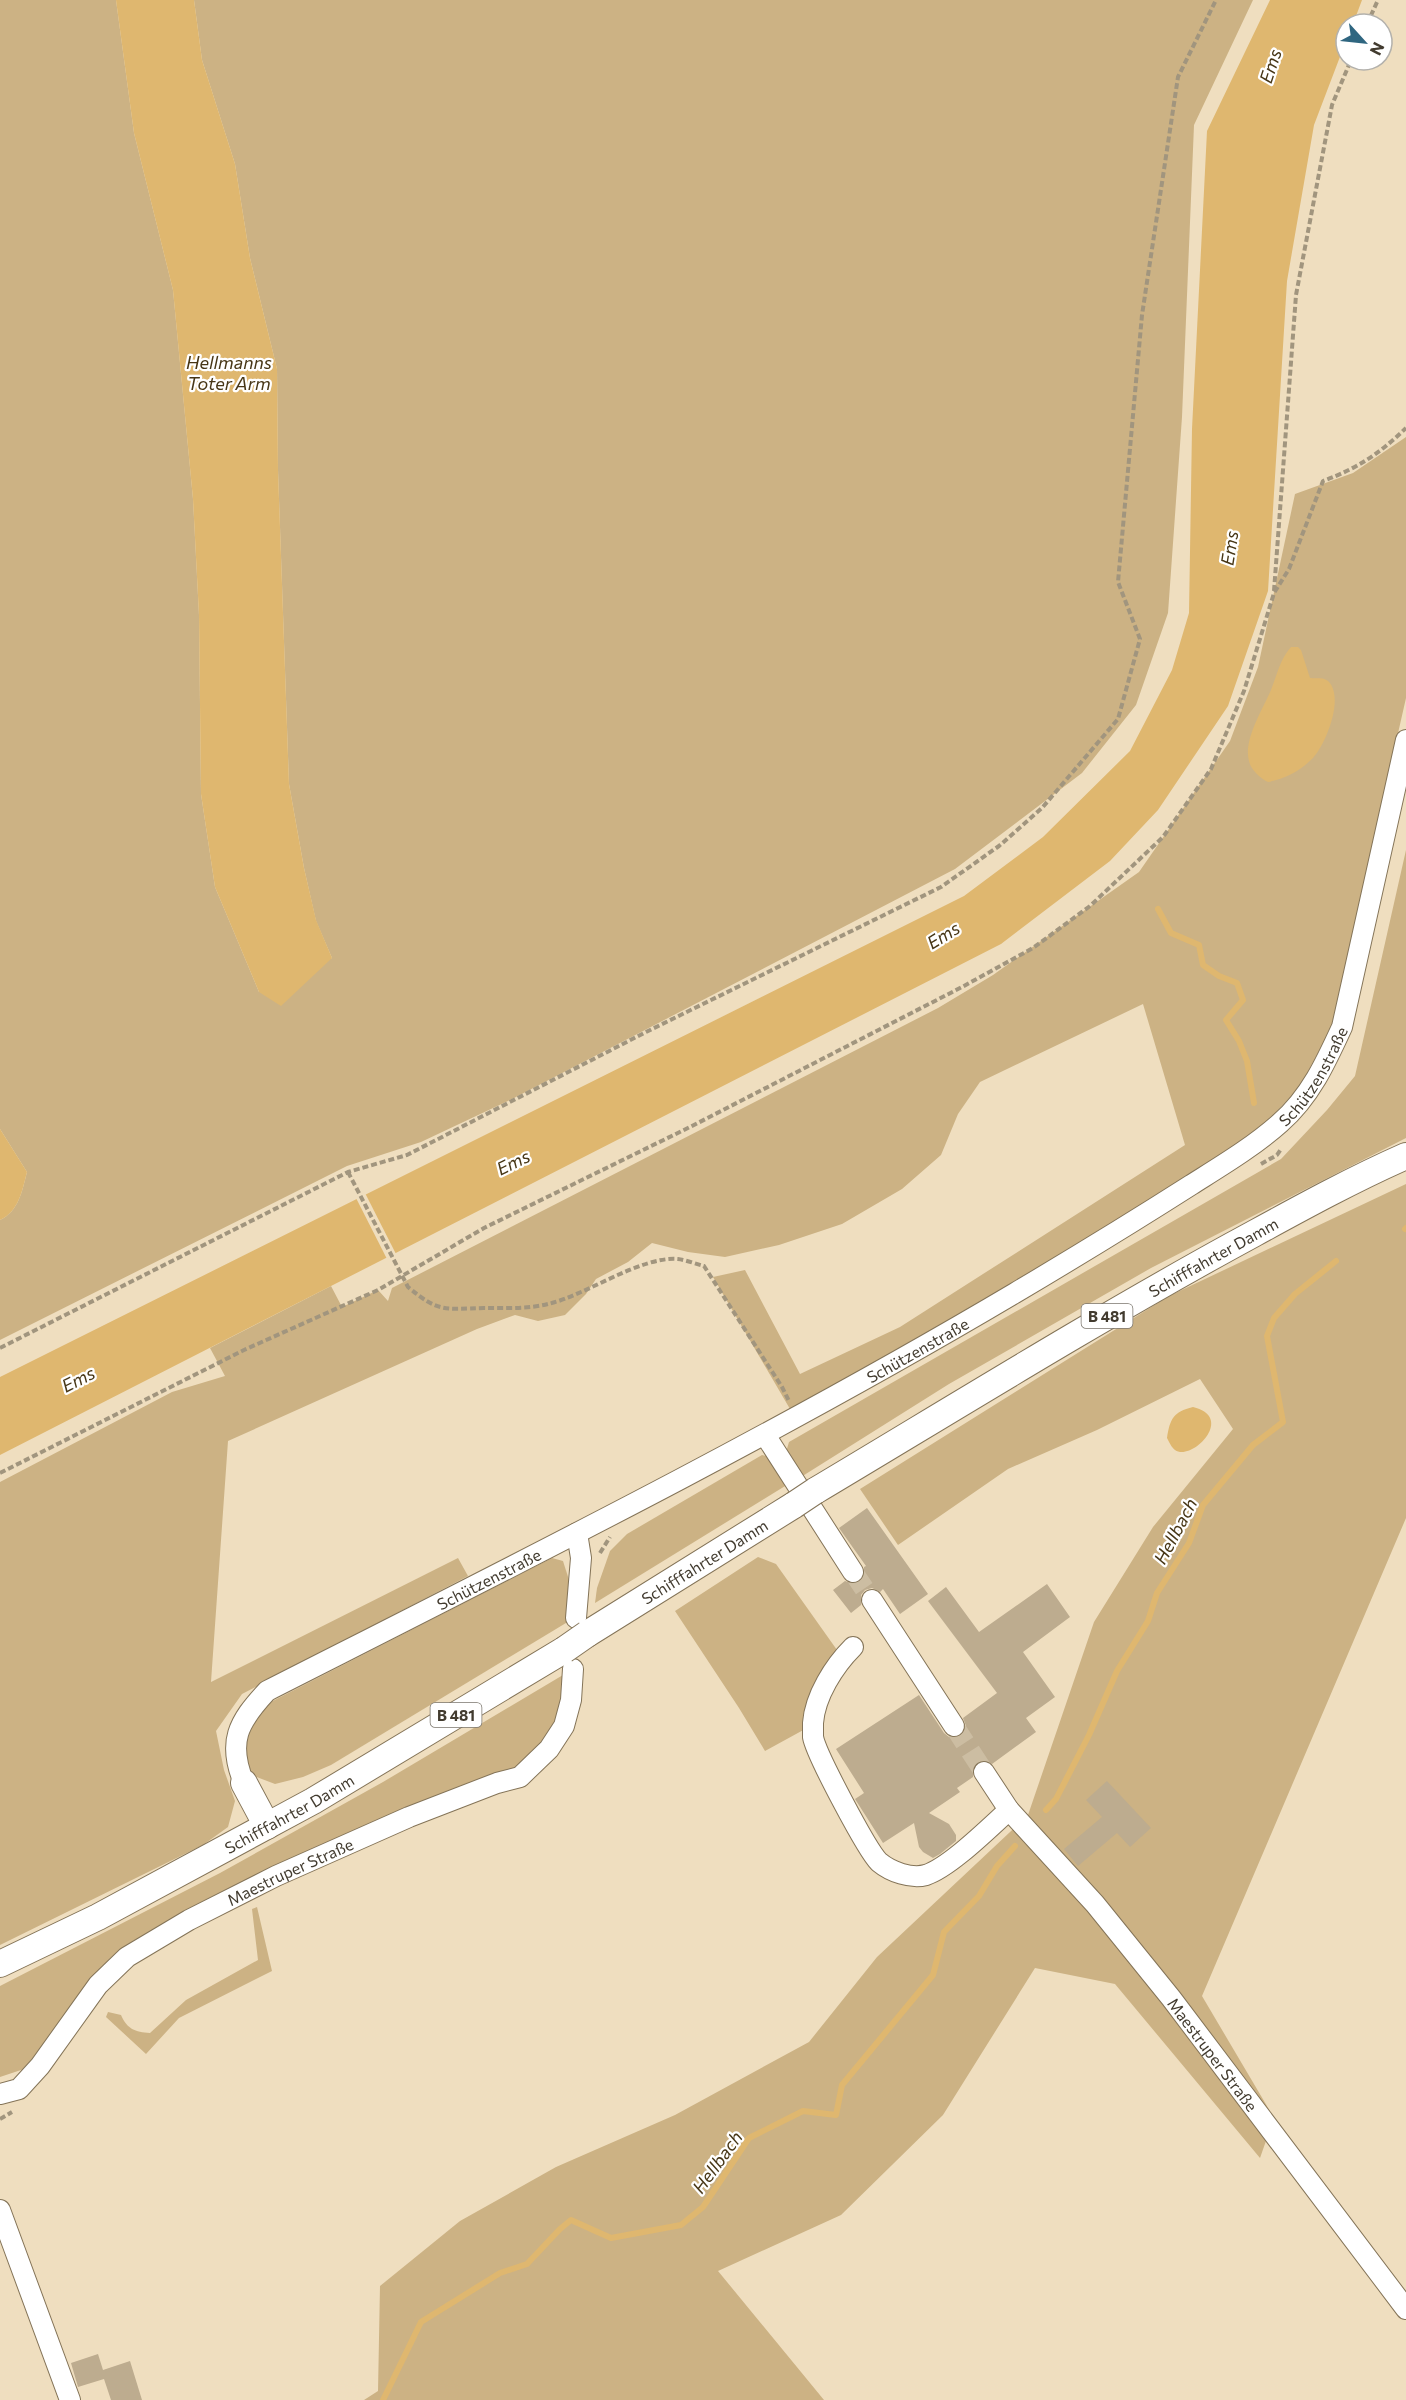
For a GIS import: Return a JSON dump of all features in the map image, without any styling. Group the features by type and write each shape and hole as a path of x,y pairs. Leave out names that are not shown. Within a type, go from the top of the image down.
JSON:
{"main road":[{"name":"Schifffahrter Damm","path":"0,1964 99,1917 568,1659 582,1626 794,1505 1004,1376 1157,1287 1272,1224 1406,1156"},
{"path":"244,1782 267,1826"}],"street":[{"name":"Schützenstraße","path":"244,1782 236,1762 236,1735 248,1711 267,1691 765,1435 980,1314 1126,1227 1251,1146 1282,1121 1307,1094 1326,1065 1342,1027 1406,740"},
{"path":"765,1435 853,1572"},
{"path":"577,1533 581,1558 582,1626"},
{"path":"872,1600 954,1726"},
{"path":"853,1647 841,1660 822,1693 813,1722 813,1737 825,1766 879,1861 902,1874 927,1875 946,1864 1009,1810"},
{"name":"Maestruper Straße","path":"0,2094 19,2088 40,2066 99,1985 127,1957 189,1920 276,1876 409,1817 497,1783 520,1777 549,1749 564,1726 571,1700 568,1659"},
{"name":"Maestruper Straße","path":"984,1772 1009,1810 1095,1904 1171,1998 1406,2309"},
{"path":"0,2210 70,2400"}],"path":[{"path":"0,1348 348,1172 390,1162 407,1155 646,1032 941,887 999,846 1042,808 1118,719 1140,639 1119,582 1142,315 1178,77 1216,0"},
{"path":"0,1473 244,1350 378,1290 400,1274 484,1228 690,1127 962,987 1033,948 1090,906 1162,837 1211,769 1244,691 1274,592 1296,295 1332,105 1346,72"},
{"path":"1274,592 1289,569 1323,481 1350,471 1380,453 1406,428"},
{"path":"1257,1167 1277,1155 1283,1146"},
{"path":"348,1172 408,1287 440,1309 511,1308 548,1304 605,1283 644,1264 677,1259 704,1266 782,1387 796,1417"},
{"path":"598,1560 601,1551 615,1530"},
{"path":"0,2119 17,2109"}],"shaded area":[{"path":"0,0 116,0 134,133 173,290 193,499 199,615 201,794 215,887 259,992 332,958 316,921 289,784 278,470 277,369 250,258 235,164 202,60 194,0 1253,0 1194,125 1182,417 1168,613 1136,705 1082,773 955,869 514,1098 421,1142 347,1166 0,1340 0,1220 16,1206 27,1172 0,1129"},
{"path":"1406,437 1406,698 1331,1028 1300,1087 1248,1141 976,1306 790,1409 713,1277 745,1270 800,1374 900,1327 1185,1145 1143,1004 980,1082 958,1114 941,1155 902,1189 842,1224 779,1245 725,1257 688,1252 652,1243 628,1262 596,1279 586,1294 565,1315 538,1321 515,1315 477,1329 228,1441 211,1682 458,1558 468,1576 242,1694 216,1731 224,1770 235,1801 228,1827 203,1845 0,1945 0,1482 172,1392 225,1376 210,1348 331,1286 342,1307 378,1290 388,1301 392,1288 938,1008 993,975 1139,872 1230,741 1258,667 1295,494 1353,473"},
{"path":"1406,850 1406,1138 1151,1268 949,1384 801,1477 786,1452 789,1442 1281,1159 1355,1076"},
{"path":"1406,1184 1406,1518 1202,1996 1274,2118 1260,2158 1115,1984 1035,1968 943,2115 841,2215 718,2271 824,2400 364,2400 378,2391 380,2286 460,2221 556,2167 675,2115 809,2042 877,1957 1028,1815 1094,1622 1153,1527 1233,1429 1200,1379 1097,1430 1008,1469 898,1545 860,1489 1169,1296"},
{"path":"762,1455 770,1457 790,1483 595,1603 597,1588 610,1551 627,1534"},
{"path":"758,1557 776,1564 837,1650 807,1728 765,1751 675,1611"},
{"path":"552,1558 563,1561 569,1580 566,1623 331,1765 303,1777 275,1784 254,1776 243,1756 246,1729 259,1708"},
{"path":"563,1675 556,1718 544,1739 513,1771 229,1891 133,1941 95,1976 24,2069 0,2077 0,1986 220,1873 383,1782"},
{"path":"257,1907 272,1971 179,2018 146,2054 106,2017 108,2012 121,2015 132,2029 150,2033 186,2000 258,1960 252,1909"}],"water":[{"name":"Hellmanns Toter Arm","path":"116,0 194,0 202,60 235,164 250,258 277,369 278,470 289,784 316,920 332,958 281,1006 259,992 215,887 201,794 199,615 193,499 173,290 134,133"},
{"name":"Ems","path":"1270,0 1362,0 1358,12 1334,12 1334,72 1314,125 1287,281 1268,591 1228,706 1158,810 1110,861 1001,944 0,1455 0,1377 964,896 1043,837 1130,751 1172,670 1189,613 1192,429 1207,131"},
{"path":"1291,647 1298,647 1301,650 1310,678 1328,681 1333,688 1334,709 1328,732 1313,758 1292,774 1268,782 1256,773 1250,764 1249,744 1281,662"},
{"path":"0,1129 27,1172 16,1206 0,1220"},
{"path":"1193,1407 1205,1412 1211,1420 1211,1428 1200,1444 1191,1450 1182,1452 1175,1450 1167,1438 1171,1421 1181,1411"}],"pier":[{"path":"364,1191 397,1256 388,1261 355,1196"}],"building":[{"path":"867,1508 928,1594 900,1614 883,1589 880,1592 872,1588 865,1590 861,1595 861,1605 851,1613 833,1590 845,1581 854,1584 864,1577 866,1566 839,1528"},
{"path":"1047,1584 1070,1617 1023,1652 1055,1697 1026,1718 1036,1732 992,1764 984,1760 977,1762 973,1767 973,1777 957,1788 960,1792 929,1813 949,1824 956,1835 956,1841 940,1854 933,1858 923,1852 919,1847 914,1823 883,1843 855,1799 864,1793 836,1749 919,1695 944,1733 949,1737 960,1736 966,1726 963,1718 997,1693 928,1601 946,1587 979,1632"},
{"path":"1107,1781 1151,1828 1130,1847 1117,1833 1078,1866 1064,1849 1102,1817 1086,1800"},
{"path":"98,2354 103,2370 130,2361 142,2400 111,2400 104,2379 78,2387 71,2363"}],"waterway":[{"name":"Hellbach","path":"1158,909 1171,933 1199,945 1203,965 1219,976 1237,983 1243,1000 1226,1020 1239,1041 1247,1061 1254,1103"},
{"name":"Hellbach","path":"1046,1810 1056,1799 1089,1735 1117,1671 1148,1621 1157,1593 1189,1543 1203,1505 1253,1445 1283,1422 1267,1336 1274,1318 1295,1294 1336,1261"},
{"name":"Hellbach","path":"383,2400 421,2322 500,2273 527,2264 571,2220 611,2238 681,2225 703,2207 749,2138 803,2111 836,2115 842,2085 933,1975 944,1932 979,1896 997,1866 1015,1846"}],"tunnel":[{"path":"853,1572 872,1600"},
{"path":"954,1726 984,1772"}]}
